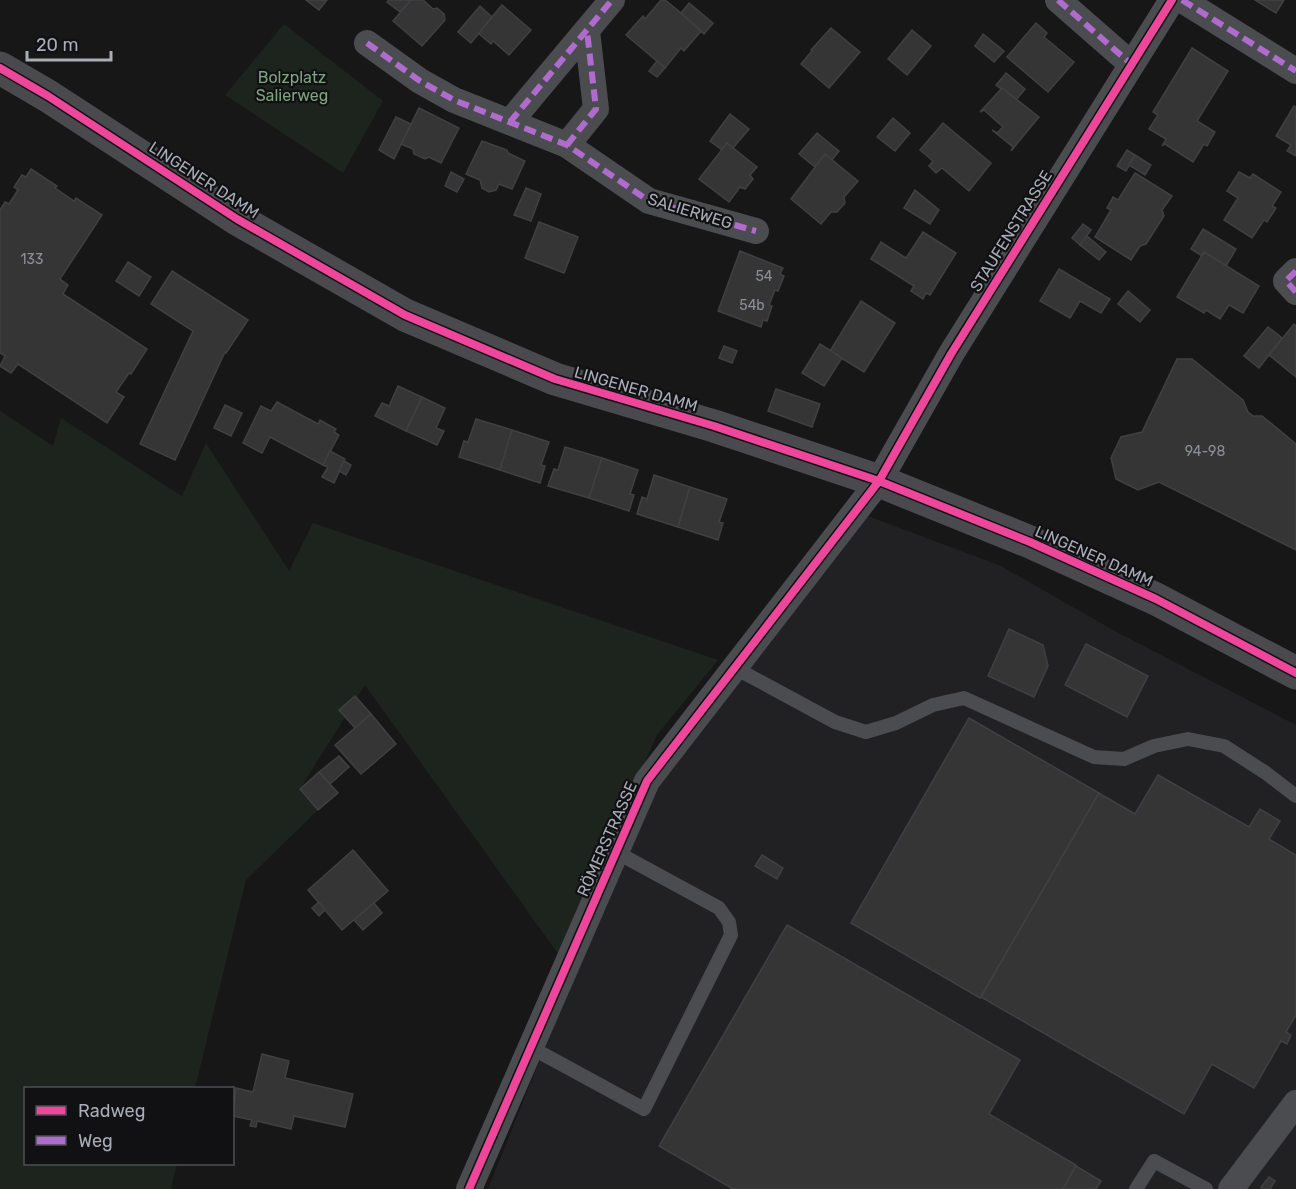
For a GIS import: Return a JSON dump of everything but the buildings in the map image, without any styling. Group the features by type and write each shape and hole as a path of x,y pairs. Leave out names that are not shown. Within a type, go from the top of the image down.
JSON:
{"main road":[{"name":"LINGENER DAMM","path":"0,68 48,96 237,219 405,315 555,379 714,426 879,481 1030,542 1156,599 1296,673"}],"street":[{"path":"510,122 612,0"},
{"path":"1058,0 1131,64"},
{"name":"STAUFENSTRASSE","path":"879,481 951,354 1173,0"},
{"path":"1182,0 1296,71"},
{"path":"567,145 596,109 587,31"},
{"name":"SALIERWEG","path":"367,43 420,81 454,100 567,145 649,201 756,231"},
{"path":"1296,271 1286,280 1296,292"},
{"name":"RÖMERSTRASSE","path":"469,1189 647,781 879,481"},
{"path":"1231,1189 1296,1103"}],"lane":[{"path":"735,668 835,722 866,732 897,723 933,705 964,698 1094,757 1124,759 1154,746 1188,739 1224,746 1296,796"},
{"path":"530,1047 644,1109 731,935 729,922 718,908 616,852"},
{"path":"1136,1189 1154,1161 1206,1189"}],"shaded area":[{"path":"865,515 1001,566 1113,630 1296,725 1296,1189 488,1189 651,783"}],"green space":[{"name":"Bolzplatz Salierweg","path":"284,24 383,101 343,173 225,95"},
{"path":"0,411 53,446 61,418 182,496 206,443 289,571 313,523 718,660 657,735 559,955 365,685 300,789 318,810 246,880 195,1087 24,1087 24,1165 177,1165 171,1188 173,1189 0,1189"}],"marked path":[{"path":"510,122 612,0"},
{"path":"1058,0 1131,64"},
{"path":"1182,0 1296,71"},
{"path":"567,145 596,109 587,31"},
{"path":"367,43 420,81 454,100 567,145 649,201 756,231"},
{"path":"1296,271 1286,281 1296,292"}],"cycle path":[{"path":"469,1189 647,781 879,481 951,354 1172,0"},
{"path":"0,68 48,96 237,219 405,315 555,379 714,426 879,481 1030,542 1156,599 1296,673"}]}
